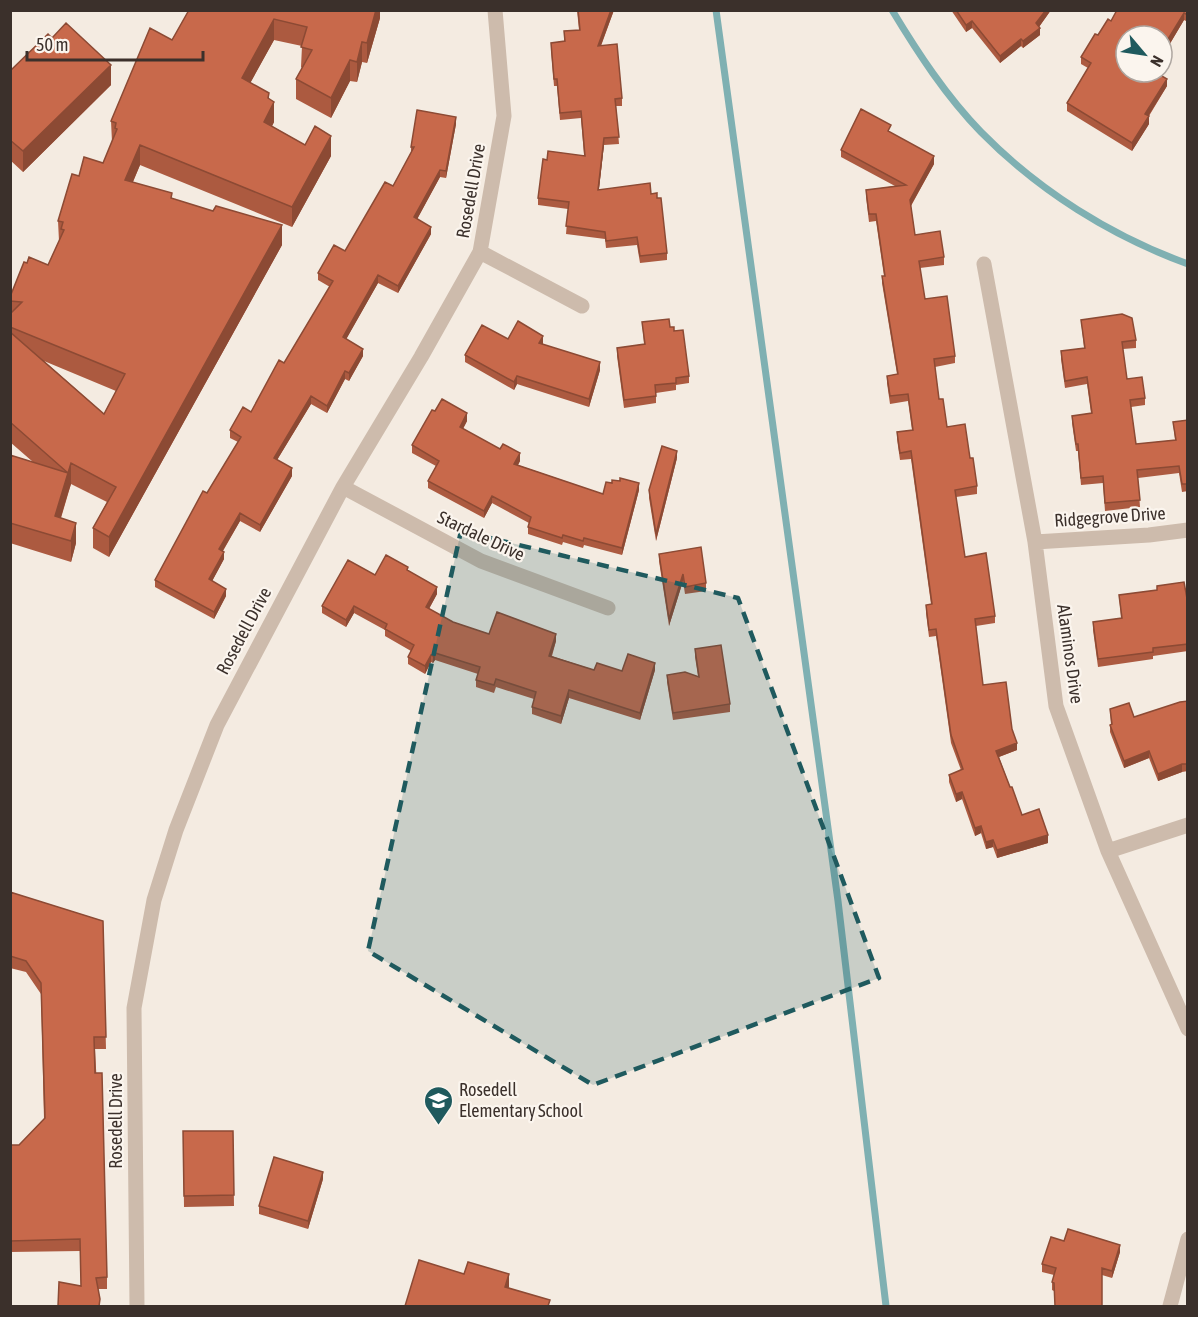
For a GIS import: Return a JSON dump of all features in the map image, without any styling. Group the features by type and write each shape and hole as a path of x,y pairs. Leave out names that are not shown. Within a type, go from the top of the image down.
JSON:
{"street":[{"name":"Rosedell Drive","path":"137,1306 134,1008 154,900 176,830 217,725 343,487 421,357 480,252 504,116 495,10"},
{"path":"480,252 582,306"},
{"name":"Alaminos Drive","path":"984,264 1035,542 1056,706 1108,851 1188,1029"},
{"name":"Stardale Drive","path":"343,487 481,561 608,608"},
{"name":"Ridgegrove Drive","path":"1035,542 1149,536 1188,530"},
{"path":"1108,851 1188,825"},
{"path":"1170,1306 1188,1239"}],"highlighted area":[{"path":"461,531 738,598 879,978 593,1085 368,951"}],"building":[{"path":"189,10 376,10 367,43 362,42 357,62 350,60 331,98 296,79 312,50 301,47 307,27 274,19 242,78 269,93 268,98 274,102 264,122 305,145 315,126 331,136 292,207 140,145 125,180 172,193 171,198 213,211 216,206 282,225 109,537 93,528 116,487 71,463 68,473 10,422 10,332 104,414 125,374 10,327 10,314 22,302 10,301 10,297 24,262 27,263 29,257 48,265 64,230 61,229 63,222 58,221 72,174 79,176 84,157 103,163 117,129 115,128 116,123 111,121 150,28 172,40"},
{"path":"578,10 611,10 598,46 617,44 622,98 615,99 619,137 604,138 598,190 650,183 651,194 657,193 657,198 661,198 667,253 640,256 637,237 606,241 605,232 566,226 569,202 538,198 543,159 547,160 548,151 585,156 581,111 560,113 551,43 565,41 564,31 580,30"},
{"path":"956,10 1046,10 1036,23 1040,28 1023,41 1021,39 1000,56 972,21 966,25"},
{"path":"1117,10 1188,10 1188,15 1184,13 1174,29 1174,24 1114,24 1114,84 1164,84 1145,114 1149,116 1132,143 1067,103 1091,63 1081,57 1095,34 1098,35 1108,19 1111,21"},
{"path":"66,23 111,65 23,151 10,140 10,71 48,34 52,38"},
{"path":"861,109 891,125 888,131 934,156 910,200 915,235 940,231 944,257 919,261 925,299 947,296 955,356 934,359 939,399 943,399 947,427 965,424 970,458 973,458 977,486 955,490 965,557 986,553 995,616 975,619 983,685 1006,682 1012,729 1017,743 996,751 1022,815 1039,809 1048,835 997,850 993,840 986,842 981,826 975,828 962,792 956,794 949,775 963,769 951,735 936,629 929,630 926,605 932,604 911,451 900,453 897,432 913,430 908,394 890,396 887,376 898,374 882,276 885,276 876,214 869,214 866,190 906,185 841,150"},
{"path":"417,110 456,117 446,171 440,170 414,217 431,227 398,286 378,275 343,337 363,349 349,373 345,371 327,406 311,396 274,458 292,468 260,525 240,513 219,549 224,552 209,579 226,589 214,612 155,580 203,491 207,493 241,437 230,430 243,407 251,412 279,360 284,363 333,281 318,273 334,245 345,251 385,182 393,186 414,147 411,147"},
{"path":"1122,314 1132,318 1136,340 1122,342 1127,379 1142,377 1145,398 1130,400 1136,444 1176,440 1173,422 1188,420 1188,484 1182,484 1179,466 1137,470 1140,500 1105,503 1103,476 1081,478 1078,444 1076,444 1072,416 1092,413 1087,377 1065,381 1061,351 1085,348 1081,320"},
{"path":"669,319 670,327 674,327 674,331 683,330 689,376 676,378 676,383 655,385 656,396 624,400 617,348 645,344 642,322"},
{"path":"518,321 543,336 539,343 600,362 589,399 517,376 514,382 465,355 482,325 508,339"},
{"path":"442,399 467,413 460,427 500,449 503,444 520,453 514,464 603,494 606,482 612,483 612,480 620,481 620,478 639,483 622,548 584,538 583,541 563,535 562,538 528,527 531,517 492,496 484,511 428,481 439,461 412,445 432,410 435,411"},
{"path":"662,446 677,451 656,534 649,490"},
{"path":"10,455 68,473 55,516 76,523 71,541 10,523"},
{"path":"701,547 706,583 685,587 683,574 669,619 659,554"},
{"path":"386,555 437,587 426,607 453,622 489,634 497,612 556,634 549,656 594,670 597,663 622,671 628,654 655,663 640,713 569,690 561,716 532,707 536,692 496,679 494,685 476,680 480,667 435,653 431,655 425,666 408,657 414,645 385,629 387,624 354,606 346,620 322,606 348,560 375,575"},
{"path":"1184,582 1188,604 1188,644 1153,648 1153,652 1098,659 1093,622 1122,618 1119,595 1157,590 1157,586"},
{"path":"721,645 730,704 673,713 667,675 685,672 699,677 695,649"},
{"path":"1188,701 1188,764 1182,764 1158,774 1149,751 1124,761 1110,725 1112,724 1110,709 1129,703 1134,717"},
{"path":"10,892 103,921 106,1037 94,1037 95,1073 102,1073 107,1277 96,1278 99,1306 58,1306 59,1282 81,1286 80,1239 10,1241 10,1145 19,1145 45,1118 41,983 26,961 10,956"},
{"path":"183,1131 233,1131 234,1195 184,1196"},
{"path":"274,1157 323,1172 308,1221 259,1206"},
{"path":"1068,1229 1120,1245 1112,1271 1102,1268 1102,1306 1055,1306 1054,1283 1052,1282 1056,1268 1042,1264 1051,1237 1064,1241"},
{"path":"419,1260 464,1274 468,1262 509,1274 505,1287 550,1300 548,1306 405,1306"}],"waterway":[{"path":"716,10 838,901 886,1306"},
{"path":"892,10 944,89 981,132 1027,174 1077,210 1131,240 1188,264"}],"place":[{"name":"Rosedell Elementary School","path":"438,1126"}]}
